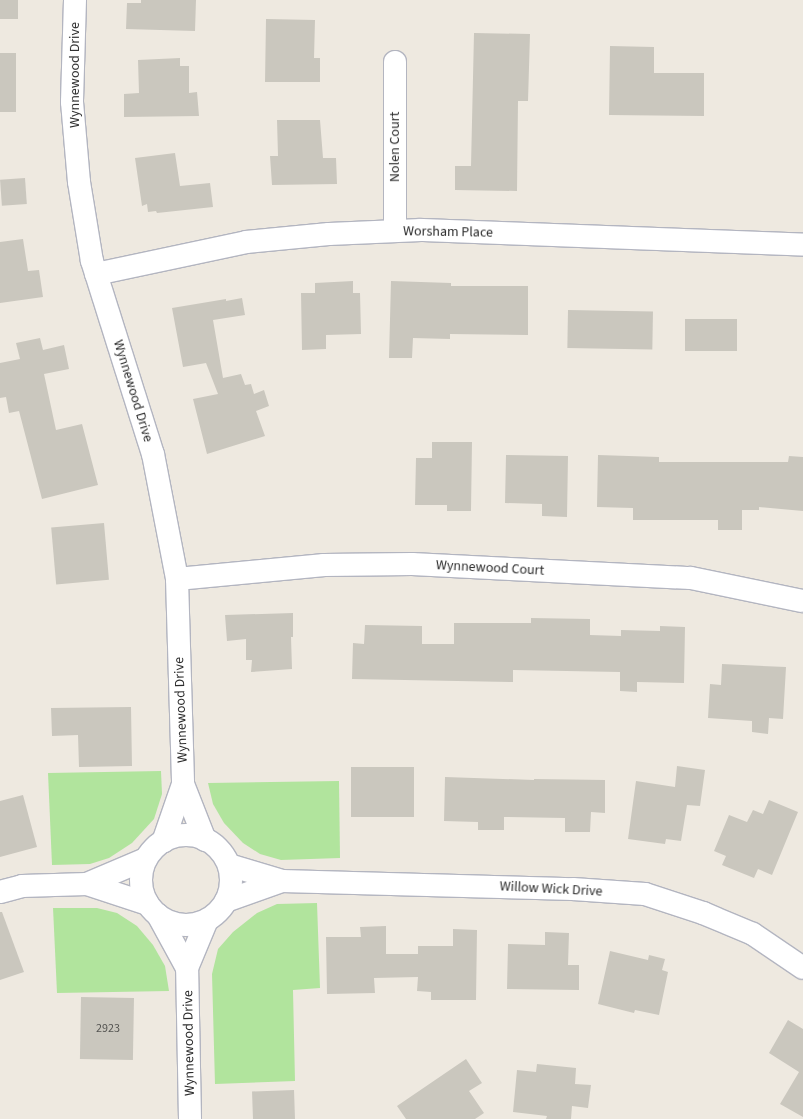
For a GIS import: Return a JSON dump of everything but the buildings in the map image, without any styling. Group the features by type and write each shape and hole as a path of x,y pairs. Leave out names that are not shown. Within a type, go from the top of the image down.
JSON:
{"street":[{"name":"Wynnewood Drive","path":"75,0 72,102 78,182 92,261 153,454 177,579 183,784 205,840"},
{"name":"Nolen Court","path":"395,62 395,231"},
{"name":"Worsham Place","path":"96,274 246,242 329,234 395,231 421,230 803,245"},
{"name":"Wynnewood Court","path":"177,579 324,565 412,564 691,578 802,601"},
{"name":"Wynnewood Drive","path":"163,842 183,784"},
{"name":"Wynnewood Drive","path":"153,910 171,923 186,925 201,923 213,916 223,906 230,893 232,879 229,865 222,853 205,840 198,837 184,835 163,842 156,847 146,859 142,874 142,890 153,910 187,968"},
{"path":"0,892 22,886 87,884 146,859"},
{"name":"Willow Wick Drive","path":"229,865 282,880 573,889 645,894 703,913 754,934 803,968"},
{"name":"Willow Wick Drive","path":"226,901 282,880"},
{"path":"87,884 153,910"},
{"name":"Wynnewood Drive","path":"190,1119 187,968 206,920"}],"green space":[{"path":"161,771 162,794 154,819 132,843 109,858 90,864 52,865 48,773"},
{"path":"339,781 340,858 281,860 260,854 243,843 224,823 213,804 208,783"},
{"path":"317,903 320,988 293,990 295,1081 215,1084 212,974 218,949 233,932 257,913 277,904"},
{"path":"53,908 97,908 117,913 137,926 153,945 165,966 169,991 57,993"}]}
